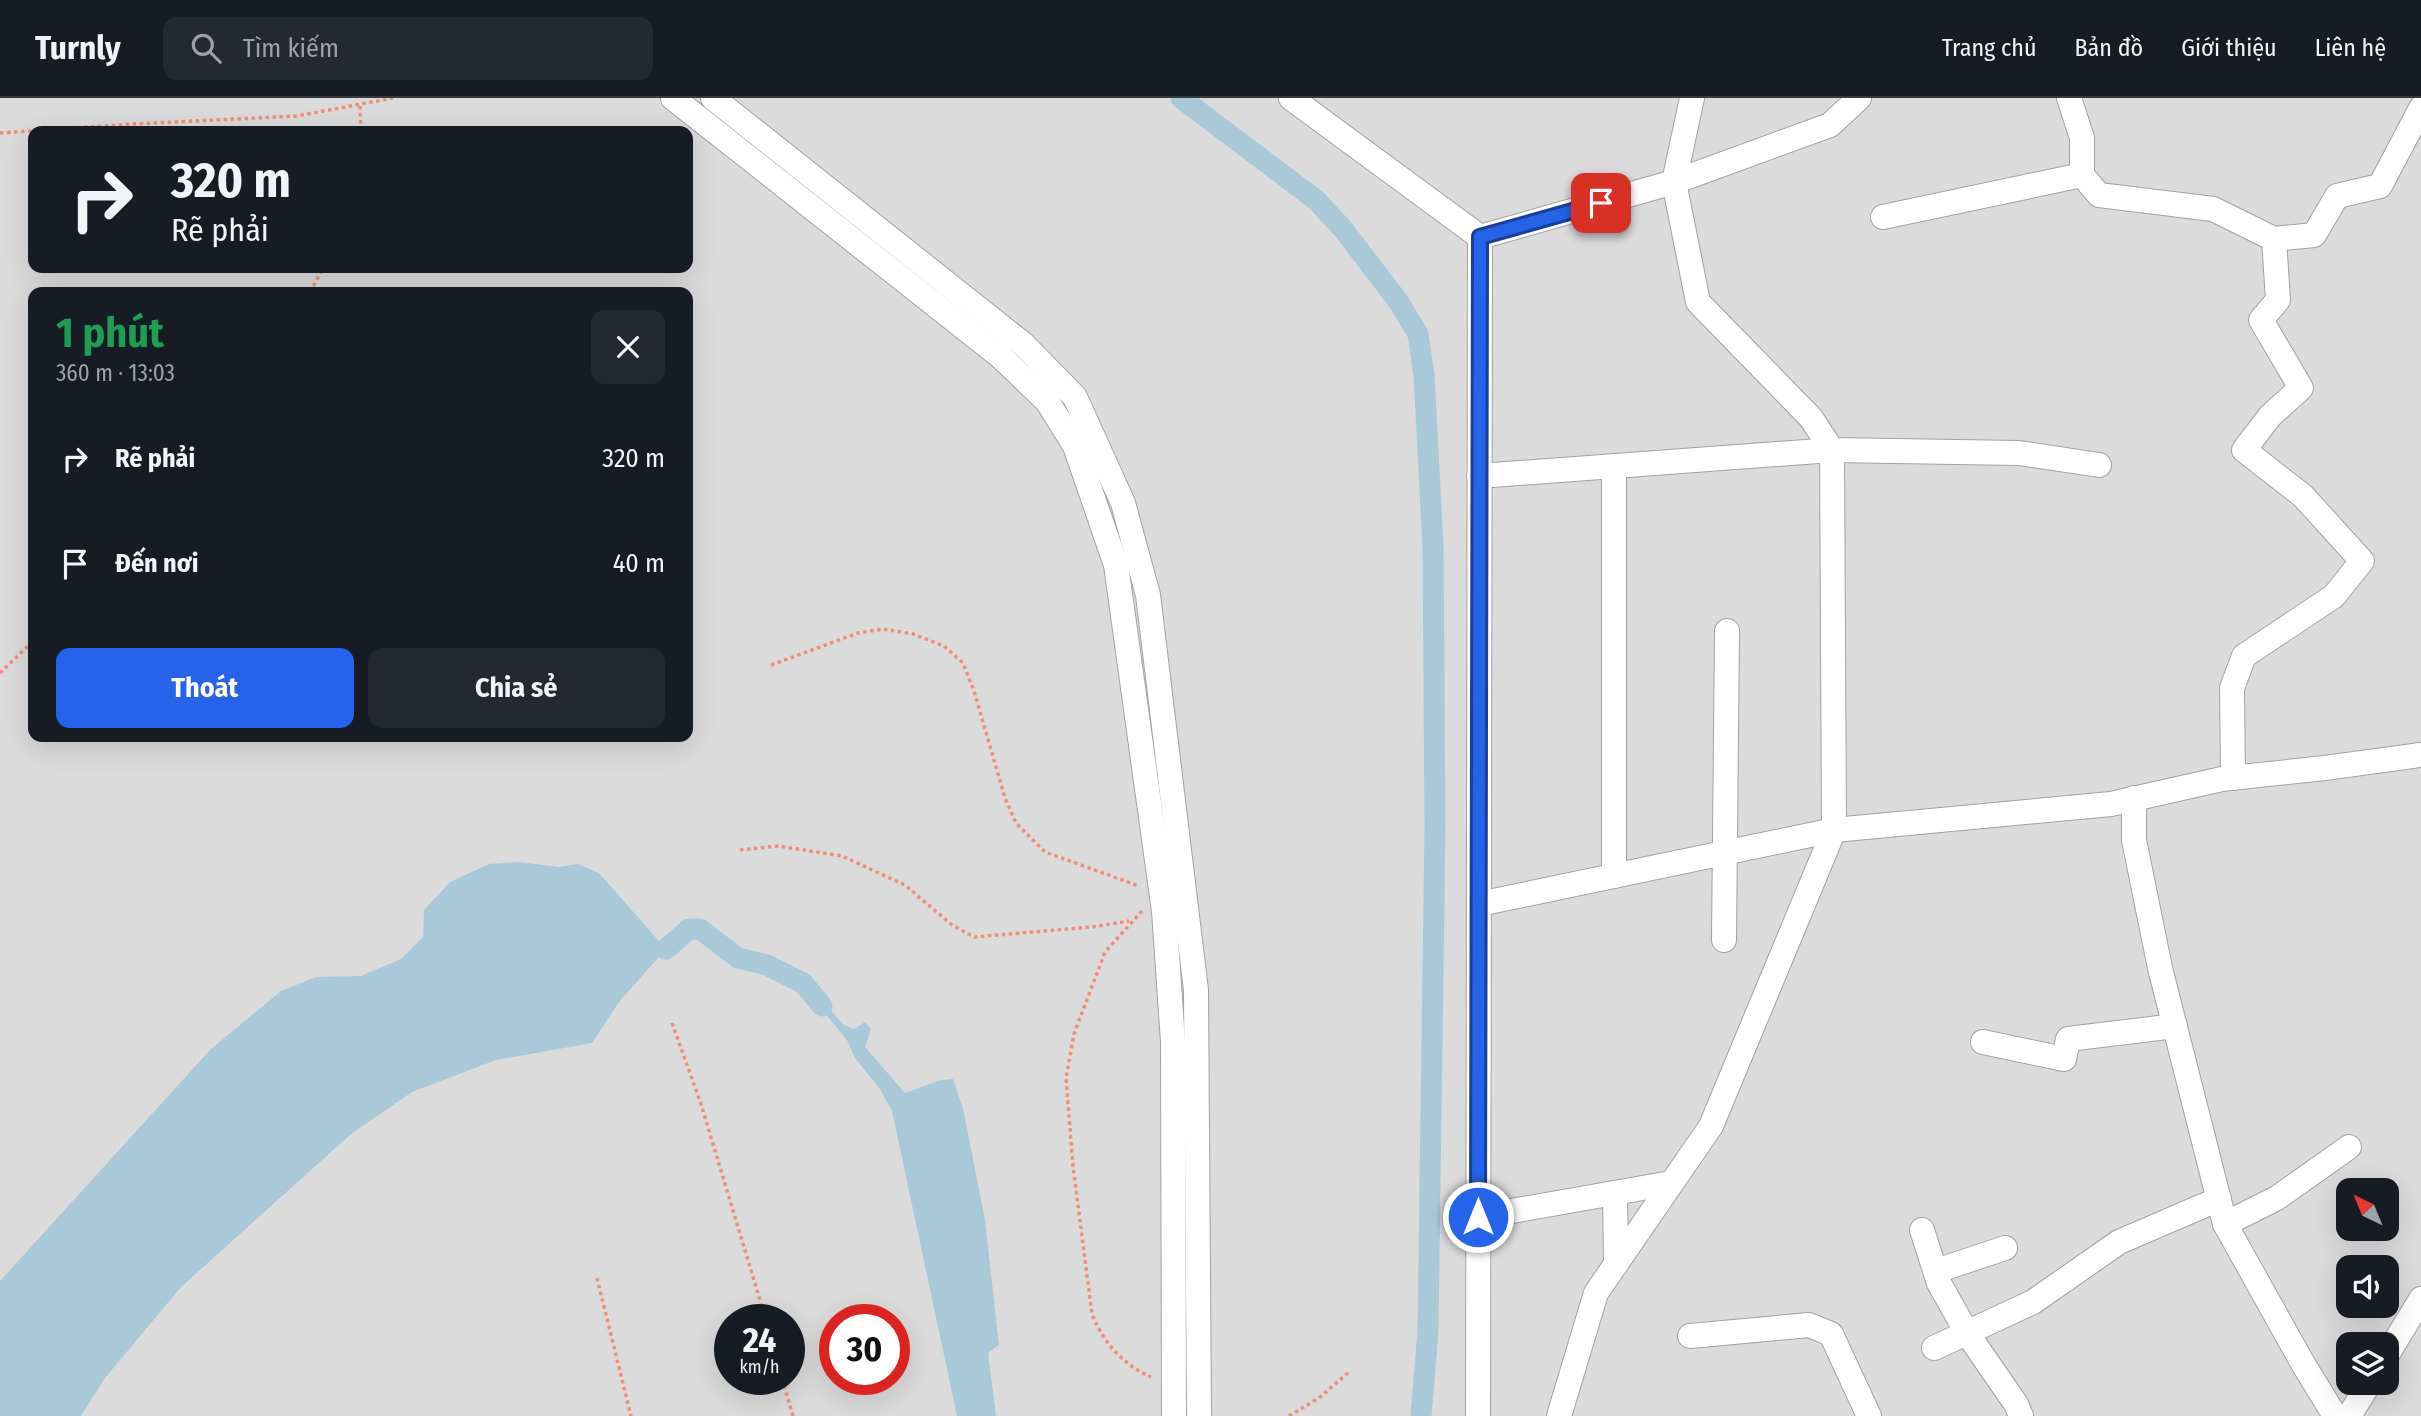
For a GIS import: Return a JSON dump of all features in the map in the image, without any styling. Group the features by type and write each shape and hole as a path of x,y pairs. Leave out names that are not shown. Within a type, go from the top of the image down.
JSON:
{"street":[{"path":"673,98 958,307 1023,344 1075,397 1123,503 1148,595 1196,989 1199,1416"},
{"path":"713,98 958,307 1000,356 1047,401 1075,446 1116,565 1161,894 1173,1042 1174,1416"},
{"path":"1292,98 1480,237"},
{"path":"1559,1416 1596,1293 1711,1126 1835,830 1832,450 1811,418 1698,302 1674,182 1692,98"},
{"path":"1480,237 1674,182 1830,125 1859,98"},
{"path":"2069,98 2082,138 2082,175 2099,195 2213,209 2274,239 2315,235 2337,195 2380,186 2421,108"},
{"path":"1883,218 2082,175"},
{"path":"1478,1416 1480,237"},
{"path":"2233,778 2232,688 2244,656 2334,596 2362,561 2303,496 2244,450 2270,416 2301,388 2261,320 2278,300 2274,239"},
{"path":"1479,476 1832,450 2019,453 2099,465"},
{"path":"1614,466 1614,876"},
{"path":"1724,940 1727,631"},
{"path":"1479,904 1835,830 2111,804 2233,778 2421,754"},
{"path":"2134,798 2134,840 2160,968 2225,1224 2335,1416"},
{"path":"1161,894 1186,891"},
{"path":"1983,1042 2064,1059 2068,1039 2175,1026"},
{"path":"2225,1224 2277,1198 2349,1147"},
{"path":"1478,1217 1671,1183"},
{"path":"1615,1193 1616,1264"},
{"path":"1934,1348 2033,1302 2119,1242 2219,1199"},
{"path":"1922,1230 1939,1283 1967,1333 2017,1404 2021,1416"},
{"path":"1936,1271 2005,1248"},
{"path":"2399,1335 2421,1299"},
{"path":"1690,1336 1809,1325 1832,1334 1869,1416"},
{"path":"1174,1387 1199,1386"},
{"path":"2349,1416 2362,1395"}],"path":[{"path":"103,126 297,116 393,98"},
{"path":"360,106 361,126"},
{"path":"0,133 28,131"},
{"path":"771,664 858,633 883,629 913,634 944,646 963,663 967,672 1005,798 1016,823 1045,852 1161,894 1131,921 1105,952 1074,1034 1066,1078 1073,1166 1093,1314 1101,1334 1118,1354 1142,1373 1174,1387"},
{"path":"0,673 28,646"},
{"path":"740,850 778,846 842,856 905,885 952,925 974,937 1131,921"},
{"path":"671,1023 701,1104 761,1304"},
{"path":"597,1278 631,1416"},
{"path":"1289,1416 1319,1398 1350,1371"},
{"path":"787,1395 793,1416"}],"shaded area":[{"path":"0,98 2421,98 2421,1416 0,1416"}],"water":[{"path":"519,862 559,867 578,864 599,873 666,949 619,1002 592,1043 496,1060 412,1092 351,1134 181,1287 105,1378 81,1416 0,1416 0,1281 210,1050 281,991 316,977 361,976 401,959 423,937 424,910 450,882 489,864"},
{"path":"825,1004 844,1025 854,1029 865,1022 871,1029 865,1047 905,1093 941,1080 953,1079 963,1108 985,1220 999,1345 988,1353 996,1416 957,1416 892,1111 880,1089 855,1058 847,1040 822,1010"}],"waterway":[{"path":"1181,98 1316,200 1343,229 1398,301 1418,334 1424,375 1433,545 1435,827 1428,1331 1421,1416"},
{"path":"666,949 689,929 700,929 738,958 767,965 803,983 822,1006"}],"route":[{"path":"1478,1217 1480,237 1601,203"}]}
